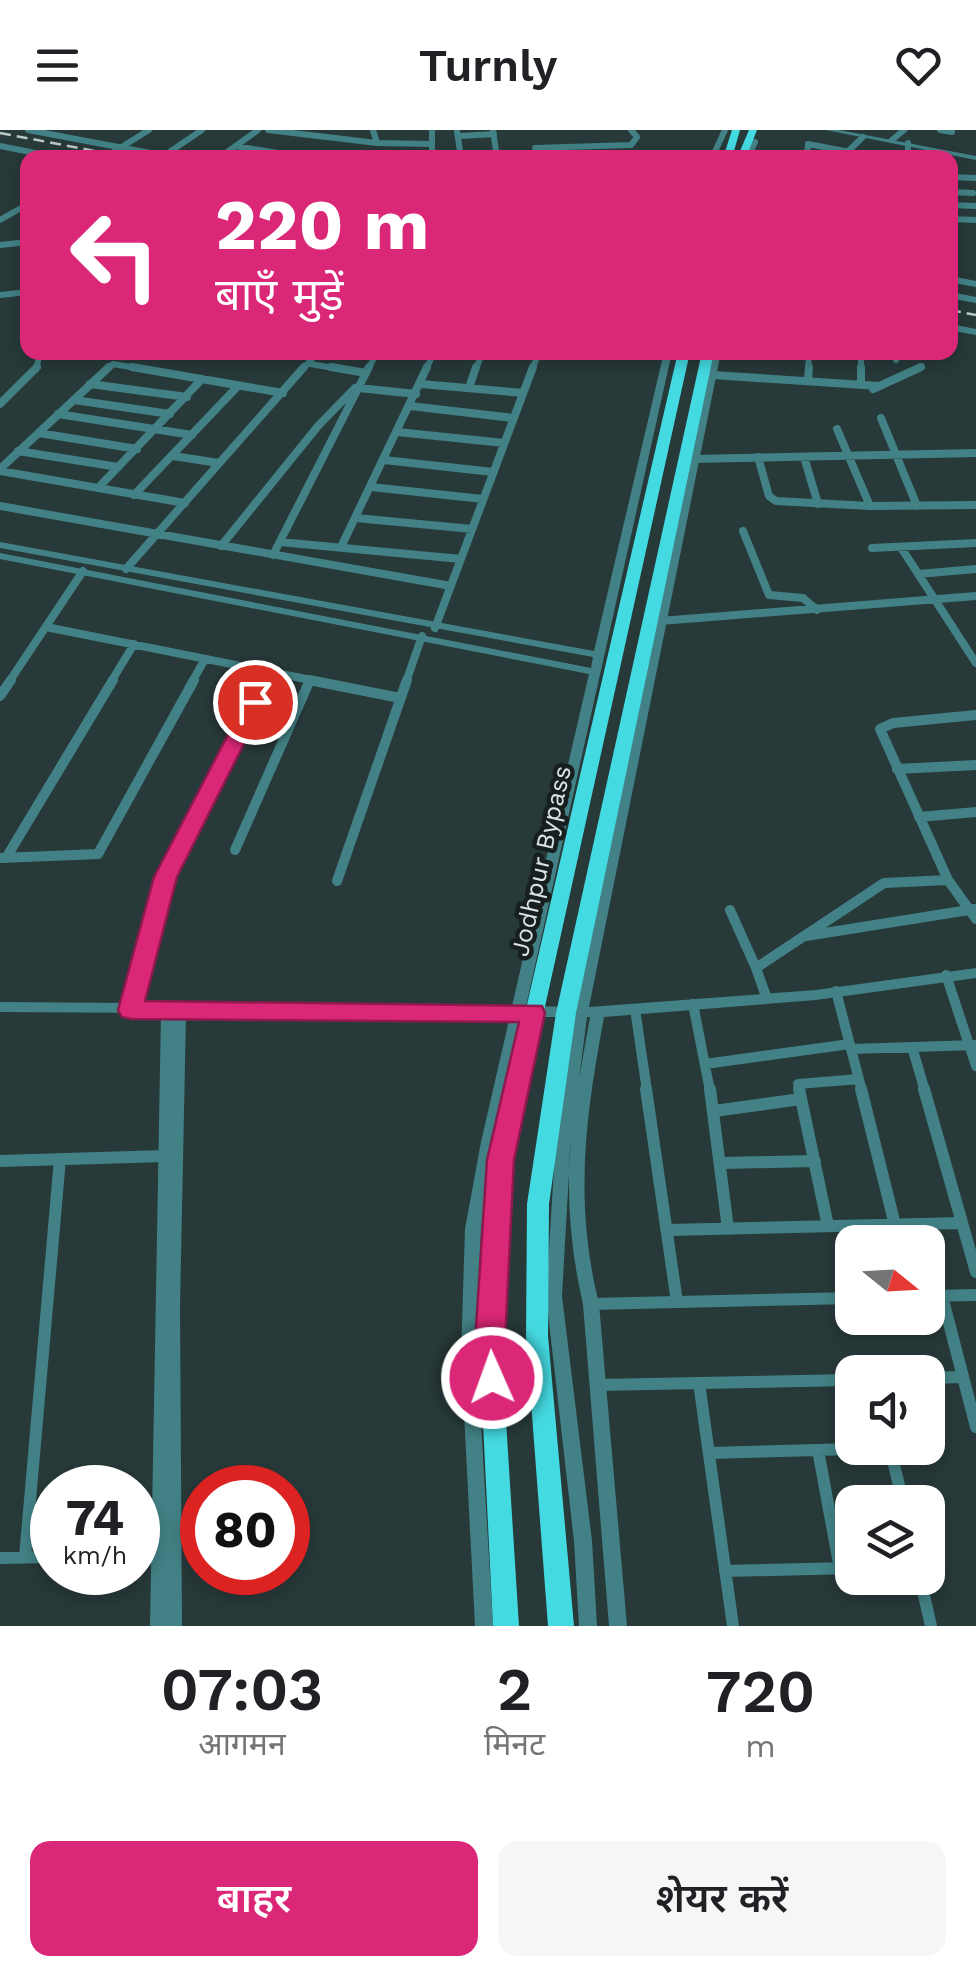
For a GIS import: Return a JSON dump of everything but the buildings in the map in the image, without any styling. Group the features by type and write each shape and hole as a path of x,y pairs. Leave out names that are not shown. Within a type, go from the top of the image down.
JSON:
{"highway":[{"name":"Jodhpur Bypass","path":"506,1626 490,1342 501,1160 526,1013 578,832 682,360"},
{"path":"561,1626 536,1336 535,1248 551,1102 582,1012 660,570 706,360"}],"street":[{"path":"28,130 136,150"},
{"path":"76,139 91,130"},
{"path":"116,150 149,130"},
{"path":"172,150 202,130"},
{"path":"230,150 258,130"},
{"path":"268,130 355,144 432,144"},
{"path":"374,130 377,143"},
{"path":"407,150 410,130"},
{"path":"432,130 432,150"},
{"path":"534,148 631,146 637,137 631,130"},
{"path":"829,130 939,150"},
{"path":"839,130 929,150"},
{"path":"892,140 904,130"},
{"path":"940,130 952,132"},
{"path":"458,133 494,132"},
{"path":"849,150 863,137"},
{"path":"808,150 808,144 827,150"},
{"path":"907,144 907,150"},
{"path":"236,146 260,150"},
{"path":"958,192 973,193"},
{"path":"0,220 20,208"},
{"path":"16,210 20,211"},
{"path":"0,404 36,372 38,360"},
{"path":"126,569 313,360"},
{"path":"273,555 373,360"},
{"path":"341,547 431,360"},
{"path":"469,388 479,360"},
{"path":"435,628 535,360"},
{"path":"484,1626 469,1355 473,1229 488,1142 526,1013 593,672 666,360"},
{"path":"588,1626 583,1541 554,1296 562,1153 582,1012 717,360"},
{"path":"808,381 809,360"},
{"path":"857,360 861,385"},
{"path":"0,470 113,364 283,393"},
{"path":"310,364 416,394"},
{"path":"714,376 876,388 922,366"},
{"path":"98,488 202,380"},
{"path":"221,546 318,426 363,380"},
{"path":"90,384 187,396"},
{"path":"421,384 522,394"},
{"path":"134,495 238,386"},
{"path":"74,400 170,414"},
{"path":"410,406 513,418"},
{"path":"58,414 192,435"},
{"path":"881,418 916,506"},
{"path":"837,429 870,506"},
{"path":"398,432 504,443"},
{"path":"39,433 137,449"},
{"path":"18,451 118,467"},
{"path":"694,459 976,452"},
{"path":"173,456 219,463"},
{"path":"758,457 770,498 870,506 976,505"},
{"path":"804,457 818,504"},
{"path":"384,460 493,472"},
{"path":"0,470 185,504"},
{"path":"371,487 483,499"},
{"path":"0,506 451,586"},
{"path":"356,518 472,530"},
{"path":"743,532 769,595 803,598 817,610"},
{"path":"280,542 460,559"},
{"path":"872,548 976,543"},
{"path":"0,544 435,628 597,655"},
{"path":"902,549 976,663"},
{"path":"0,556 593,672"},
{"path":"918,574 976,570"},
{"path":"0,696 83,571"},
{"path":"660,621 976,596"},
{"path":"46,626 400,698"},
{"path":"337,881 422,636"},
{"path":"3,858 134,644"},
{"path":"3,858 98,854 205,659"},
{"path":"131,1010 166,877 271,672"},
{"path":"234,850 309,682"},
{"path":"974,913 948,880 880,730 894,723 976,715"},
{"path":"897,769 976,765"},
{"path":"919,817 976,812"},
{"path":"756,968 884,883 948,880"},
{"path":"730,910 767,998"},
{"path":"806,936 974,913"},
{"path":"0,1008 582,1012 767,998 976,973"},
{"path":"946,975 976,1066"},
{"path":"836,991 895,1225 962,1223"},
{"path":"693,1004 714,1110 728,1229"},
{"path":"635,1009 677,1302"},
{"path":"172,1626 166,1554 165,1156 173,1011"},
{"path":"158,1626 166,1554 173,1011"},
{"path":"582,1012 574,1210 582,1272 591,1304 618,1626"},
{"path":"705,1064 850,1046 972,1045"},
{"path":"912,1047 976,1272"},
{"path":"828,1226 798,1084 859,1079"},
{"path":"714,1110 801,1100"},
{"path":"0,1161 165,1156"},
{"path":"25,1558 60,1160"},
{"path":"722,1163 814,1162"},
{"path":"669,1230 835,1226"},
{"path":"945,1296 976,1295"},
{"path":"591,1304 835,1298"},
{"path":"945,1325 976,1427"},
{"path":"945,1378 963,1378"},
{"path":"598,1385 835,1380"},
{"path":"699,1383 733,1626"},
{"path":"818,1450 835,1522"},
{"path":"709,1453 835,1450"},
{"path":"160,1554 166,1554"},
{"path":"0,1558 30,1558"},
{"path":"726,1571 835,1568"},
{"path":"924,1595 932,1626"}],"railway":[{"path":"0,133 90,150"},
{"path":"958,312 976,315"}],"route":[{"path":"255,702 166,877 131,1010 533,1013 501,1160 490,1342 492,1378"}]}
